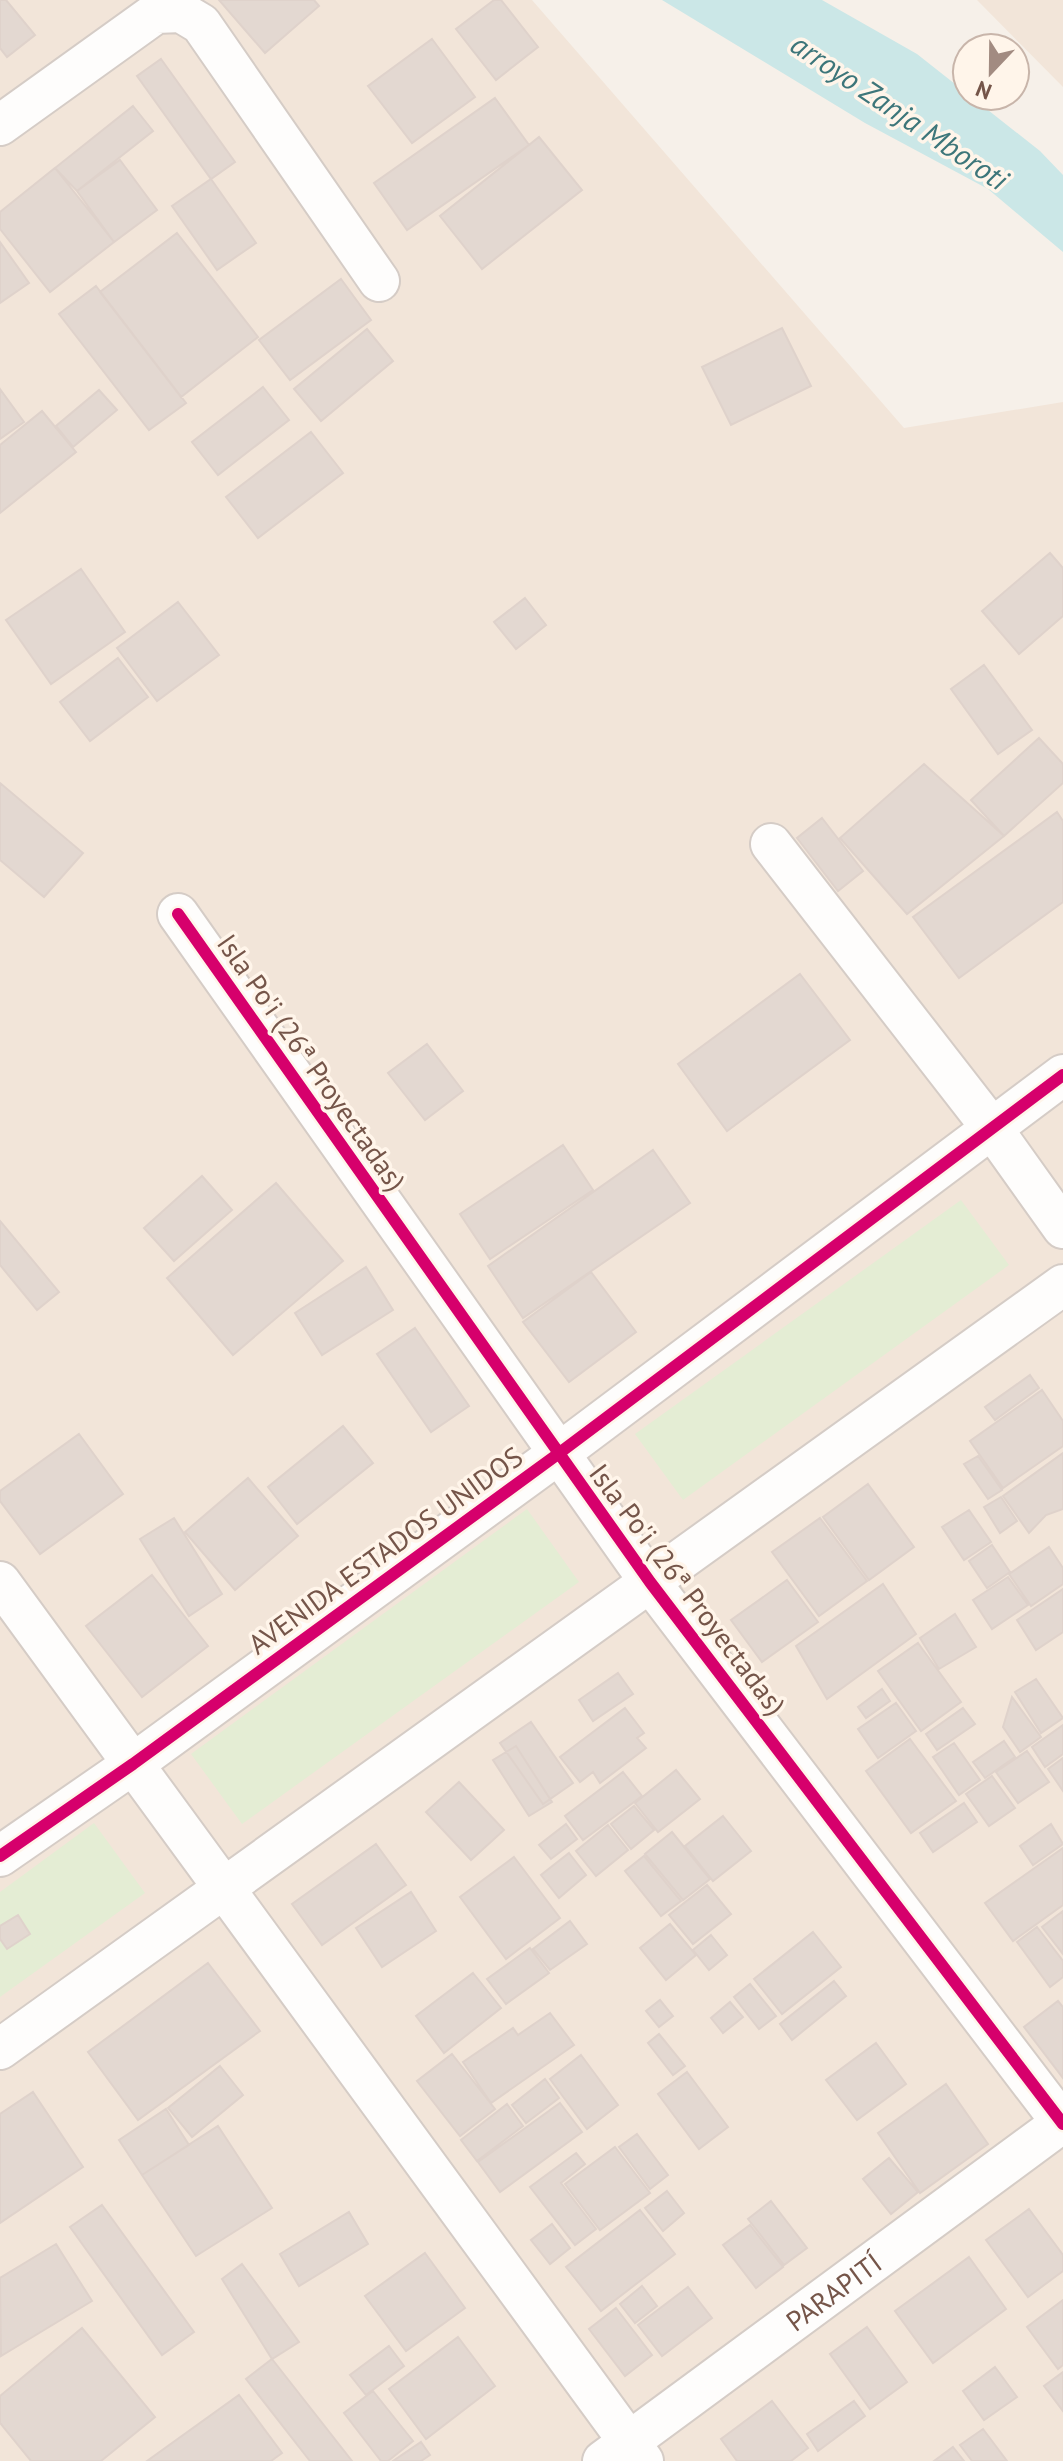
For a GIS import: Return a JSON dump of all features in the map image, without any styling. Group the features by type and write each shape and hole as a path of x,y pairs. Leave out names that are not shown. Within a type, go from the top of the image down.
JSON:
{"street":[{"path":"0,125 156,13 181,12 201,24 379,281"},
{"path":"771,844 991,1127 1063,1228"},
{"name":"Isla Po'i (26ª Proyectadas)","path":"178,914 650,1582 1063,2123"},
{"name":"AVENIDA ESTADOS UNIDOS","path":"0,1856 133,1764 558,1454 1063,1075"},
{"path":"0,2049 1063,1285"},
{"path":"0,1582 224,1888 625,2455"},
{"name":"PARAPITÍ","path":"625,2455 1063,2123"}],"shaded area":[{"path":"0,0 532,0 904,428 1063,402 1063,2461 0,2461"},
{"path":"977,0 1063,0 1063,87 1031,55 1031,32 1009,32"}],"green space":[{"path":"961,1200 1009,1265 683,1500 635,1434"},
{"path":"527,1509 579,1582 242,1824 191,1754"},
{"path":"94,1823 145,1893 0,1997 0,1892"}],"water":[{"name":"arroyo Zanja Mboroti","path":"662,0 822,0 917,54 951,81 951,112 991,112 1040,151 1063,175 1063,252 988,189 865,123"}],"building":[{"path":"0,0 6,0 35,35 7,57 0,48"},
{"path":"219,0 314,0 319,6 265,53"},
{"path":"494,0 501,0 538,47 496,80 456,29"},
{"path":"432,39 475,97 412,143 368,86"},
{"path":"161,59 235,162 211,179 137,76"},
{"path":"495,98 529,145 407,230 374,183"},
{"path":"133,106 153,131 77,191 55,168"},
{"path":"539,137 582,190 482,269 440,216"},
{"path":"120,160 157,210 114,242 77,191"},
{"path":"55,168 114,242 50,292 0,229 0,212"},
{"path":"211,179 256,243 217,270 172,206"},
{"path":"177,233 258,337 181,397 100,292"},
{"path":"0,242 29,283 0,303"},
{"path":"341,279 371,320 290,380 259,340"},
{"path":"96,286 186,403 149,430 59,314"},
{"path":"782,328 811,386 731,425 702,367"},
{"path":"367,329 393,361 321,421 294,389"},
{"path":"263,387 289,420 218,475 192,442"},
{"path":"0,389 24,422 0,439"},
{"path":"99,390 117,410 73,447 56,426"},
{"path":"42,411 76,452 0,513 0,445"},
{"path":"311,432 343,473 258,538 226,497"},
{"path":"1050,553 1063,568 1063,616 1019,654 982,611"},
{"path":"81,569 125,632 51,684 6,620"},
{"path":"525,598 546,625 516,649 494,622"},
{"path":"178,602 219,655 157,701 117,648"},
{"path":"118,658 148,697 90,741 60,702"},
{"path":"984,665 1032,730 998,754 951,689"},
{"path":"1039,738 1063,764 1063,783 1004,836 971,800"},
{"path":"924,764 1004,836 907,914 840,838"},
{"path":"0,783 83,853 44,897 0,860"},
{"path":"1057,812 1063,821 1063,902 959,978 913,917"},
{"path":"822,818 863,871 838,891 797,838"},
{"path":"800,974 850,1040 727,1131 678,1064"},
{"path":"427,1044 463,1091 425,1120 388,1073"},
{"path":"563,1145 593,1190 490,1259 460,1214"},
{"path":"653,1150 690,1203 523,1318 488,1266"},
{"path":"202,1176 232,1210 174,1261 144,1228"},
{"path":"276,1183 343,1261 233,1355 167,1278"},
{"path":"0,1221 59,1292 37,1310 0,1265"},
{"path":"366,1267 393,1310 322,1355 295,1313"},
{"path":"591,1272 636,1332 569,1382 523,1322"},
{"path":"415,1328 469,1406 431,1432 377,1354"},
{"path":"1030,1375 1039,1388 995,1420 985,1407"},
{"path":"1042,1390 1063,1421 1063,1446 1003,1488 970,1441"},
{"path":"343,1426 373,1463 297,1524 268,1487"},
{"path":"79,1434 123,1494 40,1554 0,1501 0,1491"},
{"path":"1063,1453 1063,1509 1046,1515 1029,1533 1003,1496"},
{"path":"978,1456 1002,1490 988,1499 964,1464"},
{"path":"248,1478 298,1536 235,1590 185,1532"},
{"path":"868,1484 914,1547 869,1580 823,1517"},
{"path":"1001,1497 1017,1521 1000,1533 984,1507"},
{"path":"969,1510 991,1542 964,1560 942,1527"},
{"path":"174,1518 222,1594 189,1616 140,1539"},
{"path":"820,1518 867,1581 819,1616 772,1552"},
{"path":"992,1545 1010,1572 987,1588 969,1561"},
{"path":"1049,1547 1063,1568 1063,1584 1031,1606 1009,1574"},
{"path":"152,1575 208,1646 142,1697 86,1626"},
{"path":"1008,1577 1028,1605 992,1629 973,1600"},
{"path":"787,1580 818,1622 762,1662 731,1620"},
{"path":"883,1584 916,1634 827,1699 796,1646"},
{"path":"1063,1589 1063,1632 1036,1650 1017,1620"},
{"path":"955,1614 976,1647 939,1669 920,1638"},
{"path":"918,1643 961,1702 921,1731 878,1671"},
{"path":"618,1673 633,1694 593,1721 579,1700"},
{"path":"1036,1679 1063,1718 1041,1733 1015,1692"},
{"path":"882,1689 890,1701 866,1718 858,1707"},
{"path":"1012,1697 1041,1737 1020,1752 1003,1727"},
{"path":"896,1703 916,1731 878,1758 858,1729"},
{"path":"625,1708 644,1733 637,1738 646,1748 600,1783 593,1772 580,1782 560,1757"},
{"path":"963,1708 975,1724 937,1750 926,1734"},
{"path":"531,1722 573,1783 543,1804 500,1743"},
{"path":"1063,1725 1063,1754 1045,1767 1032,1747"},
{"path":"910,1739 956,1801 911,1833 866,1771"},
{"path":"1004,1741 1015,1757 985,1778 973,1762"},
{"path":"954,1743 980,1780 959,1795 933,1757"},
{"path":"516,1746 552,1802 529,1816 493,1760"},
{"path":"1027,1751 1049,1782 1018,1803 996,1772"},
{"path":"1063,1758 1063,1791 1048,1769"},
{"path":"676,1770 700,1799 658,1832 635,1803"},
{"path":"623,1772 642,1796 583,1840 565,1816"},
{"path":"992,1776 1015,1808 989,1826 966,1794"},
{"path":"459,1782 504,1830 471,1860 426,1812"},
{"path":"964,1803 977,1822 933,1852 920,1833"},
{"path":"634,1806 654,1830 631,1849 611,1824"},
{"path":"723,1816 751,1851 713,1881 685,1846"},
{"path":"566,1824 577,1839 551,1859 539,1845"},
{"path":"1051,1824 1063,1844 1033,1865 1020,1846"},
{"path":"608,1825 628,1850 596,1876 576,1851"},
{"path":"672,1832 710,1879 683,1900 645,1854"},
{"path":"376,1844 406,1885 322,1945 292,1904"},
{"path":"1063,1848 1063,1905 1013,1941 985,1903"},
{"path":"569,1853 586,1875 559,1898 541,1875"},
{"path":"644,1856 681,1901 661,1916 625,1871"},
{"path":"514,1857 560,1918 506,1959 460,1897"},
{"path":"707,1885 731,1914 693,1944 669,1915"},
{"path":"411,1892 436,1931 382,1967 356,1928"},
{"path":"1063,1911 1063,1954 1042,1927"},
{"path":"18,1915 30,1934 7,1949 0,1939 0,1926"},
{"path":"570,1921 587,1944 550,1970 533,1949"},
{"path":"670,1924 696,1955 666,1980 640,1948"},
{"path":"1037,1927 1063,1961 1063,1977 1050,1987 1017,1942"},
{"path":"813,1932 841,1967 782,2014 754,1979"},
{"path":"711,1935 727,1955 709,1970 693,1950"},
{"path":"530,1948 549,1973 506,2004 487,1979"},
{"path":"208,1963 260,2031 138,2120 88,2052"},
{"path":"473,1973 501,2008 444,2053 416,2016"},
{"path":"834,1981 846,1996 792,2040 780,2024"},
{"path":"750,1984 776,2016 759,2029 734,1997"},
{"path":"660,2000 673,2016 659,2027 646,2011"},
{"path":"1058,2001 1063,2007 1063,2078 1024,2027"},
{"path":"730,2002 743,2017 723,2033 711,2018"},
{"path":"550,2013 574,2045 491,2103 463,2062 513,2028 518,2035"},
{"path":"659,2034 685,2066 673,2075 648,2043"},
{"path":"876,2043 906,2084 857,2120 826,2080"},
{"path":"452,2054 495,2109 460,2136 417,2081"},
{"path":"581,2055 618,2105 587,2129 550,2079"},
{"path":"220,2066 243,2095 192,2137 168,2108"},
{"path":"687,2072 728,2127 699,2149 658,2094"},
{"path":"545,2079 559,2098 526,2123 512,2105"},
{"path":"946,2084 988,2144 920,2193 878,2133"},
{"path":"33,2092 83,2167 0,2223 0,2114"},
{"path":"560,2103 582,2132 500,2192 478,2162"},
{"path":"507,2104 523,2126 477,2161 461,2140"},
{"path":"166,2109 189,2145 142,2175 119,2140"},
{"path":"218,2126 272,2208 196,2256 142,2175"},
{"path":"637,2134 668,2175 650,2189 619,2147"},
{"path":"615,2147 650,2193 600,2230 565,2184"},
{"path":"576,2153 585,2164 561,2183 596,2229 575,2245 530,2187"},
{"path":"889,2158 918,2192 891,2214 863,2179"},
{"path":"667,2191 684,2213 663,2231 645,2208"},
{"path":"771,2201 807,2248 784,2265 748,2219"},
{"path":"102,2205 194,2332 162,2355 70,2227"},
{"path":"1029,2209 1063,2255 1063,2271 1028,2297 986,2240"},
{"path":"640,2210 675,2254 601,2311 566,2267"},
{"path":"349,2212 368,2244 299,2286 280,2254"},
{"path":"552,2224 570,2248 550,2264 531,2240"},
{"path":"750,2225 783,2267 756,2288 723,2245"},
{"path":"56,2244 92,2301 1,2356 0,2278"},
{"path":"425,2253 465,2308 406,2351 365,2296"},
{"path":"969,2257 1006,2309 933,2363 895,2311"},
{"path":"242,2264 299,2342 272,2359 222,2279"},
{"path":"642,2286 657,2306 635,2323 620,2304"},
{"path":"688,2287 712,2318 662,2356 638,2325"},
{"path":"1063,2300 1063,2365 1058,2369 1027,2327"},
{"path":"616,2308 652,2355 625,2376 589,2329"},
{"path":"867,2327 907,2382 870,2409 830,2354"},
{"path":"82,2328 155,2417 101,2461 31,2461 0,2423 0,2396"},
{"path":"458,2337 495,2386 426,2439 389,2389"},
{"path":"389,2346 404,2366 366,2395 350,2375"},
{"path":"272,2359 352,2461 310,2461 246,2379"},
{"path":"995,2367 1017,2397 984,2420 963,2391"},
{"path":"1063,2372 1063,2411 1044,2386"},
{"path":"373,2391 413,2441 388,2461 381,2461 344,2413"},
{"path":"239,2395 282,2453 271,2461 147,2461"},
{"path":"772,2401 808,2448 791,2461 737,2461 721,2439"},
{"path":"854,2401 865,2416 818,2451 807,2434"},
{"path":"983,2429 1007,2461 972,2461 960,2445"},
{"path":"421,2442 430,2455 421,2461 393,2461"},
{"path":"953,2447 964,2461 934,2461"}],"cycle path":[{"path":"178,914 650,1582 1063,2124"},
{"path":"0,1856 133,1764 558,1454 1063,1075"}]}
